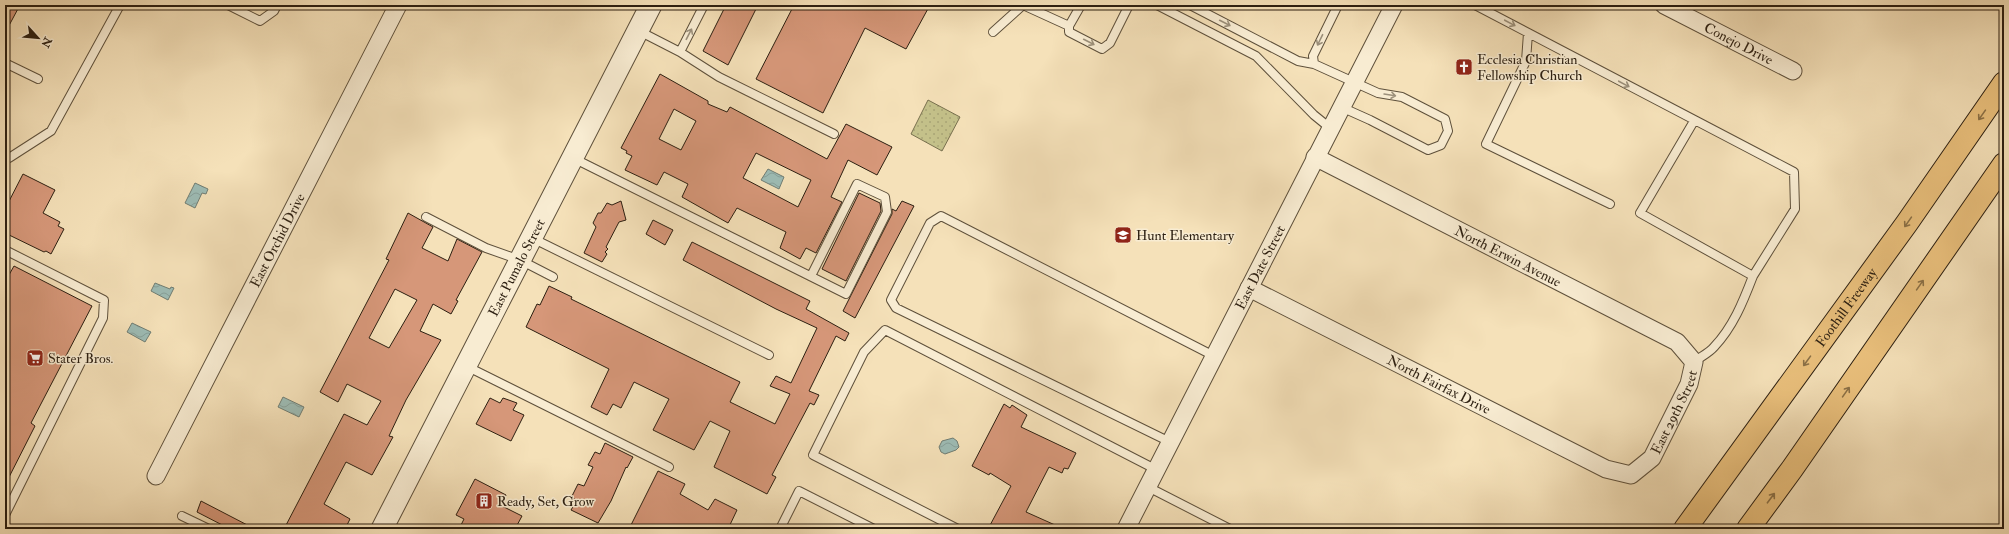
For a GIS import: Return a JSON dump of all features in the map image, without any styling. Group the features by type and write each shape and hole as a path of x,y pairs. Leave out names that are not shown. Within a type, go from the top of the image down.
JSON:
{"highway":[{"name":"Foothill Freeway","path":"1685,529 1748,445 1903,229 2004,83"},
{"path":"1748,529 1797,462 2004,164"},
{"path":"1670,529 1748,445"}],"street":[{"name":"East Orchid Drive","path":"156,476 398,5"},
{"name":"East Pumalo Street","path":"382,529 651,5"},
{"name":"East Date Street","path":"1126,529 1394,5"},
{"name":"Conejo Drive","path":"1664,5 1793,71"},
{"name":"North Erwin Avenue","path":"1315,157 1678,342 1694,362"},
{"name":"North Fairfax Drive","path":"1249,288 1606,469 1631,476"},
{"name":"East 29th Street","path":"1631,476 1652,458 1689,384 1694,362"}],"lane":[{"path":"8,158 51,132 120,5"},
{"path":"228,5 260,21 274,11 277,5"},
{"path":"680,52 704,5"},
{"path":"993,32 1023,5 1069,26"},
{"path":"1081,5 1069,26 1069,32 1102,49 1110,43 1129,5"},
{"path":"1157,5 1256,56 1314,115 1330,128"},
{"path":"1190,5 1298,61 1314,64 1378,93 1402,97 1445,119 1448,131 1441,145 1428,150 1341,107"},
{"path":"1314,64 1313,56 1338,5"},
{"path":"1475,5 1794,172 1795,209 1754,276 1739,312 1730,327 1713,348 1694,362"},
{"path":"638,31 680,52 719,77 834,134"},
{"path":"1528,33 1526,61 1486,144 1610,204"},
{"path":"5,63 38,79"},
{"path":"1694,121 1640,213 1754,276"},
{"path":"572,158 846,294 887,212 884,197 857,184 810,276"},
{"path":"1170,442 896,308 891,300 930,223 941,216 1214,356"},
{"path":"426,217 486,248 520,260 553,277"},
{"path":"532,237 769,355"},
{"path":"5,250 104,300 103,318 5,515"},
{"path":"958,529 813,455 864,352 885,330 1157,470"},
{"path":"465,366 669,467"},
{"path":"1148,487 1230,529"},
{"path":"780,529 799,491 874,529"},
{"path":"182,516 209,529"}],"shaded area":[{"path":"928,100 960,117 942,151 911,134"}],"water":[{"path":"768,169 784,177 779,189 761,180"},
{"path":"195,183 208,189 206,194 202,193 195,208 185,203"},
{"path":"155,283 170,289 171,287 174,288 168,300 151,291"},
{"path":"132,323 151,332 145,342 127,332"},
{"path":"283,397 304,407 299,417 278,407"},
{"path":"953,438 957,441 959,447 956,450 945,454 941,452 939,447 942,441"}],"building":[{"path":"5,5 20,5 5,33"},
{"path":"726,5 758,5 728,65 703,51"},
{"path":"794,5 930,5 906,49 865,28 823,113 756,79"},
{"path":"660,74 708,101 708,104 727,112 730,107 827,159 846,124 892,147 877,175 848,160 831,197 842,202 816,253 806,248 800,259 780,248 786,232 737,208 728,223 682,197 688,184 664,172 657,185 625,170 632,156 621,148","holes":["674,109 696,121 681,150 659,139","756,153 811,180 798,207 743,178"]},
{"path":"23,174 55,190 43,213 60,222 58,226 64,229 51,254 5,233 5,209"},
{"path":"859,193 880,203 881,211 846,281 822,269"},
{"path":"621,201 626,220 619,222 606,247 608,249 605,252 607,254 602,262 584,253 596,227 593,223 598,213 601,213 607,203 612,205"},
{"path":"902,201 914,206 855,318 843,311 892,214 892,209 896,211"},
{"path":"408,213 433,227 422,248 448,261 457,239 482,252 456,300 458,301 451,314 433,304 420,331 441,340 406,400 389,436 393,437 372,475 346,462 324,504 350,519 345,529 284,529 344,414 367,425 381,401 347,384 338,402 320,392 389,260 386,259","holes":["395,289 417,300 389,348 369,338"]},
{"path":"653,220 673,230 665,245 646,234"},
{"path":"692,242 810,301 806,309 849,333 845,341 836,336 809,391 819,395 814,405 810,403 772,475 776,477 767,494 714,467 730,431 710,421 694,450 653,430 669,399 634,382 621,408 613,404 607,415 591,407 609,369 526,327 537,304 540,305 549,286 572,297 571,299 740,382 730,402 775,424 790,394 770,386 776,376 791,383 817,328 776,309 683,260"},
{"name":"Stater Bros.","path":"14,266 92,306 31,423 35,426 5,485 5,282"},
{"path":"490,398 500,403 503,398 517,403 513,410 524,415 511,441 476,424"},
{"path":"1004,404 1010,408 1012,405 1027,415 1021,427 1076,453 1068,469 1064,468 1062,473 1049,467 1026,512 1064,529 988,529 1011,486 990,473 989,475 972,466"},
{"path":"605,443 633,457 627,468 626,467 611,501 598,523 571,510 577,500 571,498 578,484 584,486 593,467 588,465 595,452 600,454"},
{"path":"658,471 685,484 680,494 708,510 715,499 737,510 728,529 629,529"},
{"name":"Ready, Set, Grow","path":"475,479 506,495 502,506 522,516 515,529 459,529 464,519 456,515"},
{"path":"201,501 255,529 230,529 197,512"}],"place":[{"name":"Ecclesia Christian Fellowship Church","path":"1464,67"},
{"name":"Hunt Elementary","path":"1123,235"},
{"name":"Stater Bros.","path":"35,358"},
{"name":"Ready, Set, Grow","path":"484,501"}]}
